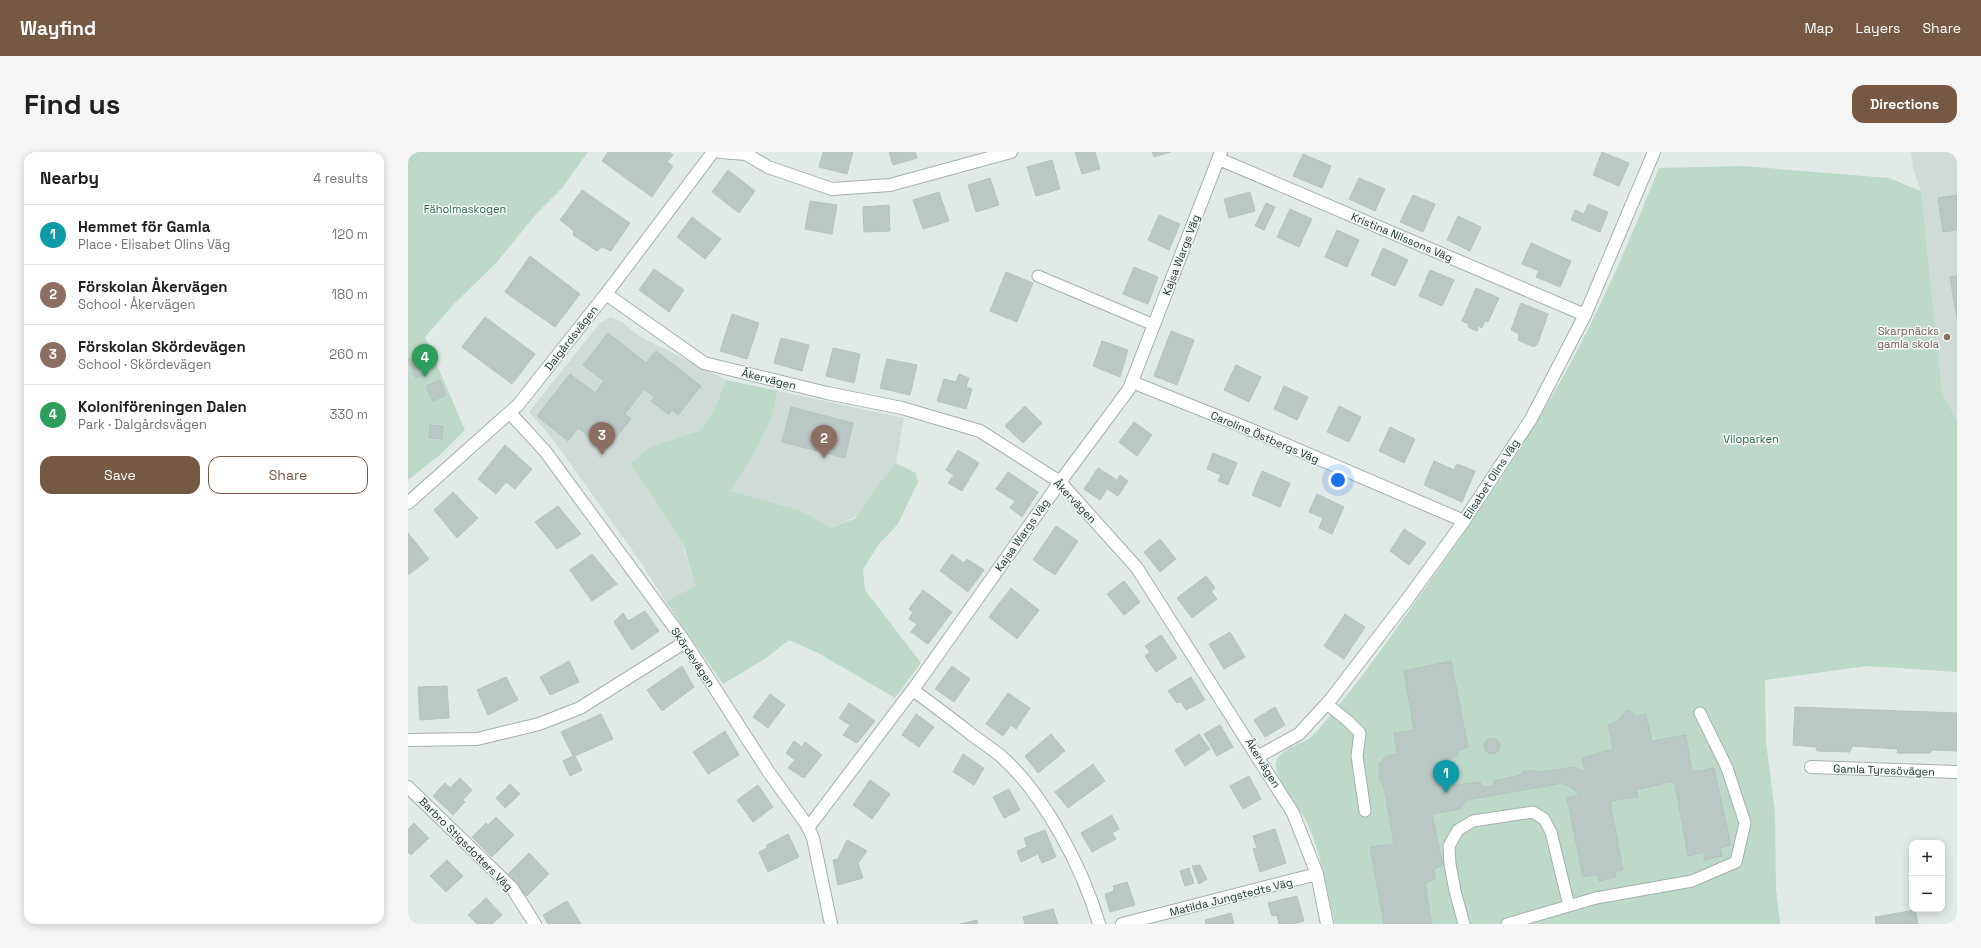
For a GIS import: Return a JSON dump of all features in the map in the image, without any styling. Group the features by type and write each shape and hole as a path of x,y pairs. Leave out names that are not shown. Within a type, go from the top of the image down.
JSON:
{"street":[{"name":"Dalgårdsvägen","path":"408,503 518,405 606,294 713,152"},
{"path":"720,152 746,154 768,167 832,189 890,185 1011,152"},
{"name":"Elisabet Olins Väg","path":"1259,756 1299,734 1327,704 1409,597 1464,521 1531,419 1585,315 1654,152"},
{"name":"Kristina Nilssons Väg","path":"1220,156 1585,315"},
{"name":"Kajsa Wargs Väg","path":"808,828 913,690 1060,482 1129,389 1220,156"},
{"name":"Åkervägen","path":"606,294 704,363 826,393 902,408 980,431 1060,482 1137,568 1259,756 1293,813 1317,874 1327,924"},
{"name":"Caroline Östbergs Väg","path":"1132,382 1247,428 1464,521"},
{"name":"Skördevägen","path":"510,413 545,451 685,642 768,771 808,828 813,838 830,924"},
{"path":"408,740 477,739 539,724 580,708 685,642"},
{"path":"913,690 1003,758 1027,784 1049,815 1071,855 1094,904 1099,924"},
{"name":"Gamla Tyresövägen","path":"1811,767 1957,772"},
{"name":"Barbro Stigsdotters Väg","path":"408,787 512,888 535,924"},
{"name":"Matilda Jungstedts Väg","path":"1122,924 1317,874"}],"lane":[{"path":"1038,276 1154,324"},
{"path":"1327,704 1360,733 1357,756 1365,811"},
{"path":"1507,924 1596,898 1692,881 1736,862 1745,823 1727,768 1700,713"},
{"path":"1464,924 1455,892 1449,846 1458,830 1474,821 1533,812 1544,819 1551,832 1569,906"}],"shaded area":[{"name":"Skarpnäcks gamla skola","path":"1911,152 1957,152 1957,421 1942,392 1921,191 1913,169"},
{"path":"610,317 622,322 639,336 726,380 714,410 701,430 649,447 630,464 682,542 695,587 666,602 638,558 552,438 529,412 600,323"},
{"path":"778,391 904,418 896,463 880,482 858,516 831,528 800,510 729,491 754,453 771,419"}],"green space":[{"name":"Fäholmaskogen","path":"408,152 588,152 562,188 537,213 497,262 454,304 425,337 465,430 441,454 408,480"},
{"name":"Viloparken","path":"1742,166 1889,178 1921,191 1942,392 1957,421 1957,672 1868,666 1765,680 1766,741 1775,813 1776,889 1780,924 1335,924 1315,842 1304,817 1286,790 1278,774 1276,762 1282,753 1311,737 1344,700 1455,546 1522,445 1564,375 1591,324 1615,273 1659,168"},
{"path":"726,380 778,391 771,419 754,453 730,491 800,510 831,528 856,518 880,482 896,463 916,473 918,482 898,524 879,544 863,569 865,590 921,663 895,698 818,653 789,640 766,658 723,684 666,602 695,586 684,546 650,492 630,464 649,447 701,430 714,410"}],"building":[{"path":"608,152 669,152 673,155 667,162 673,166 652,197 602,161"},
{"path":"823,152 853,152 847,174 819,167"},
{"path":"889,152 915,152 917,158 893,165"},
{"path":"1075,152 1095,152 1100,169 1082,174"},
{"path":"1152,152 1171,152 1154,157"},
{"path":"1602,152 1629,163 1619,186 1593,175"},
{"path":"1303,154 1331,166 1322,188 1293,176"},
{"path":"1052,160 1060,189 1036,196 1027,167"},
{"path":"728,170 755,191 739,213 712,192"},
{"path":"990,178 999,205 976,212 968,185"},
{"path":"1359,178 1385,189 1375,211 1349,199"},
{"path":"582,190 630,223 611,251 602,247 597,251 573,235 574,231 560,220"},
{"path":"939,192 949,221 923,229 913,200"},
{"path":"1250,192 1255,211 1229,218 1224,199"},
{"path":"1413,195 1435,204 1423,232 1400,222"},
{"path":"1957,195 1957,230 1943,232 1938,198"},
{"path":"810,201 837,205 832,234 805,229"},
{"path":"1266,203 1275,207 1264,230 1255,226"},
{"path":"1588,204 1608,212 1600,232 1571,220 1575,210 1584,214"},
{"path":"889,205 890,231 864,232 863,207"},
{"path":"1290,209 1312,219 1299,247 1277,237"},
{"path":"1159,215 1180,224 1169,250 1148,240"},
{"path":"1458,216 1481,227 1470,251 1447,240"},
{"path":"692,217 721,239 705,259 677,237"},
{"path":"1337,230 1359,240 1347,267 1325,257"},
{"path":"1531,243 1571,261 1560,287 1536,277 1539,271 1522,264"},
{"path":"1383,248 1408,260 1395,286 1371,275"},
{"path":"530,256 580,294 555,327 505,292"},
{"path":"1134,267 1158,277 1148,304 1123,294"},
{"path":"654,269 684,290 669,312 639,290"},
{"path":"1430,270 1454,280 1442,306 1419,296"},
{"path":"1006,272 1033,283 1017,322 990,311"},
{"path":"1957,276 1957,319 1950,277"},
{"path":"1476,288 1499,298 1488,322 1485,321 1482,328 1478,326 1477,331 1468,327 1469,324 1462,321"},
{"path":"1521,303 1548,314 1538,343 1534,347 1518,340 1519,334 1511,330"},
{"path":"732,314 759,323 747,359 720,351"},
{"path":"485,317 535,354 512,384 462,347"},
{"path":"1171,331 1194,340 1177,385 1154,376"},
{"path":"608,333 646,363 656,351 701,386 678,415 672,410 669,415 651,401 655,397 644,389 625,414 631,419 606,450 578,428 568,441 537,416 570,374 595,393 604,381 583,365"},
{"path":"781,338 809,345 802,371 774,363"},
{"path":"1102,341 1128,350 1120,377 1093,366"},
{"path":"833,348 860,354 854,383 826,376"},
{"path":"420,355 428,373 416,378 408,360"},
{"path":"887,359 917,365 910,395 880,388"},
{"path":"1236,365 1261,377 1249,402 1224,390"},
{"path":"959,374 969,378 966,387 972,389 966,409 937,401 944,379 956,382"},
{"path":"440,380 446,395 433,401 426,386"},
{"path":"1284,386 1308,397 1297,420 1274,409"},
{"path":"1025,406 1042,423 1023,443 1005,426"},
{"path":"1339,406 1361,417 1349,442 1327,432"},
{"path":"791,407 853,423 845,458 782,442"},
{"path":"1134,422 1152,435 1137,456 1119,442"},
{"path":"430,425 443,426 442,439 429,438"},
{"path":"1390,427 1415,439 1404,463 1379,451"},
{"path":"505,445 532,469 515,489 506,482 496,494 478,479"},
{"path":"958,450 979,463 962,491 948,483 954,475 946,470"},
{"path":"1213,453 1237,463 1228,485 1218,481 1221,475 1207,469"},
{"path":"1434,461 1454,470 1457,464 1475,471 1462,502 1424,485"},
{"path":"1098,468 1117,480 1120,475 1128,481 1118,496 1107,489 1100,500 1084,489"},
{"path":"1262,471 1290,483 1280,507 1252,495"},
{"path":"1008,472 1038,492 1022,517 1010,508 1015,501 996,489"},
{"path":"453,492 478,518 457,538 434,510"},
{"path":"1317,494 1344,507 1332,534 1319,528 1323,518 1309,512"},
{"path":"558,506 581,534 557,549 535,522"},
{"path":"1056,526 1078,541 1055,575 1033,560"},
{"path":"1404,529 1426,543 1409,565 1390,551"},
{"path":"408,533 429,559 408,575"},
{"path":"1160,539 1176,559 1160,572 1144,552"},
{"path":"592,554 617,584 592,601 570,570"},
{"path":"952,554 964,563 967,559 984,570 968,592 940,571"},
{"path":"1206,576 1215,588 1211,591 1217,599 1192,618 1177,598"},
{"path":"1124,581 1140,602 1124,615 1107,594"},
{"path":"1011,588 1039,610 1017,639 989,617"},
{"path":"923,590 952,612 928,644 911,632 917,624 909,619 913,612 909,609"},
{"path":"645,611 659,631 632,650 614,622 623,613 628,621"},
{"path":"1345,614 1365,627 1344,659 1324,646"},
{"path":"1230,632 1245,657 1224,669 1209,644"},
{"path":"1161,635 1177,658 1156,672 1145,656 1150,652 1145,646"},
{"path":"569,661 579,682 550,695 540,677"},
{"path":"1451,661 1468,747 1457,751 1458,755 1444,762 1448,786 1480,782 1482,787 1494,786 1494,781 1521,775 1523,772 1534,770 1539,772 1575,767 1582,771 1585,770 1582,758 1613,749 1608,725 1617,721 1626,711 1631,711 1636,716 1646,714 1652,741 1686,735 1692,772 1714,768 1731,845 1720,848 1722,856 1704,860 1704,852 1688,856 1675,784 1670,782 1636,790 1638,797 1610,801 1623,870 1615,872 1616,877 1599,881 1597,874 1583,877 1567,798 1579,796 1575,790 1563,783 1467,800 1460,809 1432,814 1443,865 1434,869 1435,878 1425,884 1432,924 1384,924 1370,847 1394,844 1384,787 1379,777 1379,763 1387,756 1397,754 1394,733 1414,730 1404,671"},
{"path":"682,666 694,687 662,711 647,690"},
{"path":"952,666 970,679 954,702 935,689"},
{"path":"506,677 518,700 488,715 477,690"},
{"path":"1191,677 1205,700 1186,710 1181,702 1177,703 1168,691"},
{"path":"447,686 449,718 420,720 418,687"},
{"path":"1008,693 1030,708 1016,729 1011,725 1003,736 986,724"},
{"path":"770,694 785,705 768,728 753,717"},
{"path":"849,703 875,721 857,743 843,735 850,725 839,718"},
{"path":"1275,707 1285,725 1265,737 1254,720"},
{"path":"1795,707 1957,713 1957,751 1932,750 1930,753 1897,753 1898,749 1852,746 1850,752 1817,751 1816,747 1793,745"},
{"path":"601,714 613,739 575,756 582,770 570,776 563,761 573,756 561,732"},
{"path":"916,714 934,727 919,747 902,735"},
{"path":"1220,725 1233,747 1217,756 1204,734"},
{"path":"725,731 739,755 708,774 693,752"},
{"path":"1051,734 1065,751 1038,773 1025,756"},
{"path":"1199,734 1210,749 1185,766 1175,750"},
{"path":"1492,738 1498,740 1500,746 1498,752 1492,754 1486,752 1484,746 1486,740"},
{"path":"794,741 802,747 805,742 822,755 804,778 788,768 795,760 786,753"},
{"path":"963,754 984,768 974,785 953,772"},
{"path":"1093,764 1105,781 1068,808 1055,792"},
{"path":"1249,776 1261,799 1243,809 1230,786"},
{"path":"460,778 472,790 463,800 465,802 453,815 433,796 445,783 450,788"},
{"path":"870,780 890,794 872,819 853,805"},
{"path":"510,784 520,794 505,808 496,798"},
{"path":"758,785 773,807 753,822 737,800"},
{"path":"1009,789 1020,810 1004,818 993,797"},
{"path":"1112,815 1119,829 1112,833 1116,839 1092,852 1081,833"},
{"path":"496,817 514,835 492,857 472,837 486,823 488,825"},
{"path":"414,823 429,838 411,855 408,852 408,829"},
{"path":"1275,829 1286,863 1260,872 1253,849 1257,848 1253,836"},
{"path":"1045,830 1056,857 1042,863 1038,854 1021,862 1017,851 1027,847 1024,838"},
{"path":"788,834 799,857 768,872 759,852 767,848 767,845"},
{"path":"847,840 867,851 858,863 863,878 838,885 833,860 838,859"},
{"path":"529,853 549,874 527,896 507,875"},
{"path":"447,860 463,876 446,892 430,876"},
{"path":"1200,865 1207,879 1199,884 1192,866"},
{"path":"1189,868 1194,883 1185,886 1180,871"},
{"path":"1127,882 1135,905 1110,912 1105,894 1114,891 1113,886"},
{"path":"1297,896 1304,921 1293,924 1279,924 1277,915 1272,916 1268,903"},
{"path":"486,898 502,915 492,924 477,924 468,915"},
{"path":"567,901 581,924 548,924 543,915"},
{"path":"1053,909 1058,924 1025,924 1023,917"},
{"path":"1909,911 1915,912 1918,924 1876,924 1875,917"},
{"path":"1231,913 1234,924 1206,924 1205,920"},
{"path":"977,920 978,924 960,924"}],"place":[{"name":"Skarpnäcks gamla skola","path":"1947,337"},
{"name":"Koloniföreningen Dalen","path":"425,377"},
{"name":"Förskolan Skördevägen","path":"602,455"},
{"name":"Förskolan Åkervägen","path":"824,458"},
{"name":"Hemmet för Gamla","path":"1446,793"}]}
